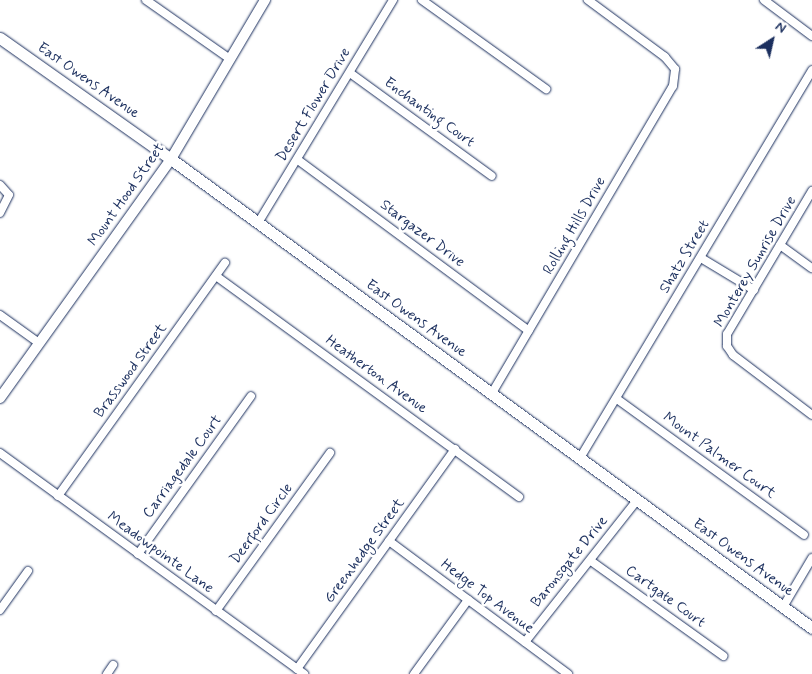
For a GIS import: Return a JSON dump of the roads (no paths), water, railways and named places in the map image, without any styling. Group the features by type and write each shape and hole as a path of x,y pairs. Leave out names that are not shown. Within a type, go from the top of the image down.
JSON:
{"main road":[{"name":"East Owens Avenue","path":"0,38 171,159 812,628"}],"street":[{"path":"146,0 230,59"},
{"name":"Mount Hood Street","path":"0,398 171,159 265,0"},
{"name":"Desert Flower Drive","path":"258,223 298,160 393,0"},
{"path":"422,0 546,89"},
{"name":"Rolling Hills Drive","path":"492,393 673,86 675,69 666,57 588,0"},
{"path":"764,0 812,36"},
{"name":"Shatz Street","path":"580,458 812,70"},
{"name":"Enchanting Court","path":"350,73 492,176"},
{"name":"Stargazer Drive","path":"298,160 529,331"},
{"path":"0,185 9,194 0,213"},
{"name":"Monterey Sunrise Drive","path":"812,191 728,334 726,346 733,355 812,415"},
{"path":"780,245 812,268"},
{"path":"701,258 754,290"},
{"name":"Brasswood Street","path":"58,496 226,263"},
{"name":"Heatherton Avenue","path":"216,276 519,497"},
{"path":"0,315 39,343"},
{"name":"Carriagedale Court","path":"138,554 251,396"},
{"name":"Mount Palmer Court","path":"617,399 804,535"},
{"name":"Greenhedge Street","path":"301,671 389,541 455,449"},
{"name":"Meadowpointe Lane","path":"0,453 301,671"},
{"name":"Deerford Circle","path":"216,611 330,453"},
{"name":"Baronsgate Drive","path":"525,642 591,561 637,500"},
{"name":"Hedge Top Avenue","path":"389,541 568,674"},
{"path":"783,607 812,558"},
{"name":"Cartgate Court","path":"591,561 723,656"},
{"path":"0,610 28,571"},
{"path":"414,674 468,600"},
{"path":"107,674 113,665"}]}
